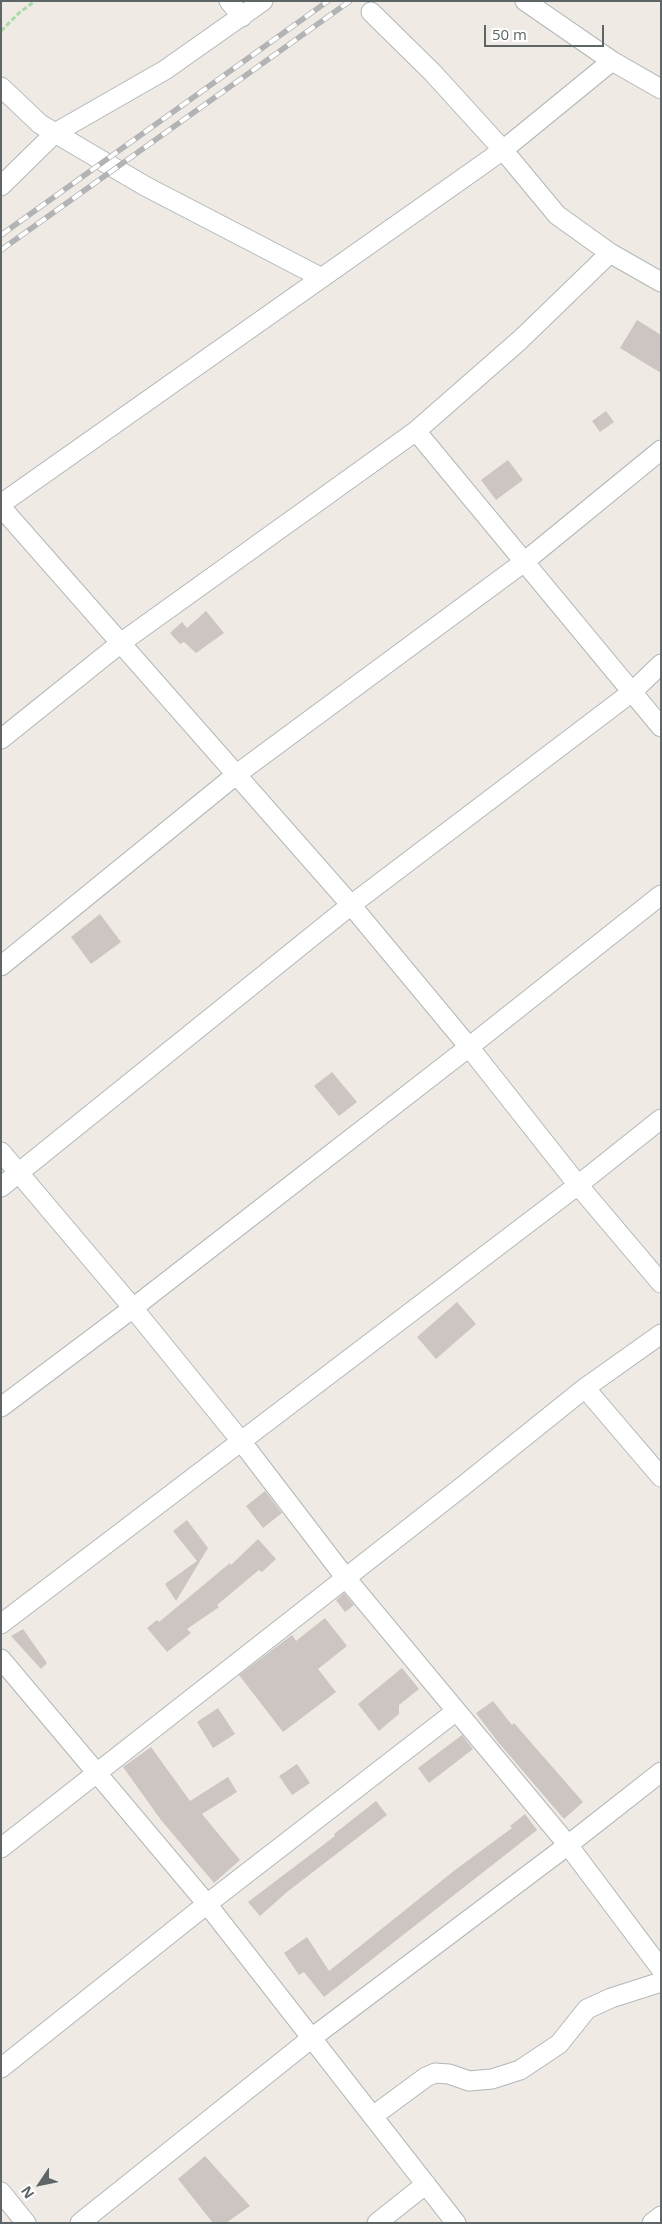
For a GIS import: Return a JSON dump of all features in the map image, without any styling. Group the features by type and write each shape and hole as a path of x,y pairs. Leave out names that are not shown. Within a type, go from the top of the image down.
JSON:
{"street":[{"path":"229,1 242,18"},
{"path":"1,186 54,133 166,70 242,18 263,1"},
{"path":"525,1 612,61 661,89"},
{"path":"371,12 432,73 503,150 557,215 610,252 661,282"},
{"path":"612,61 503,150 1,505 350,905 469,1047 578,1185 661,1283"},
{"path":"1,87 40,124 54,133 146,186 322,278"},
{"path":"1,739 122,642 416,430 520,340 610,252"},
{"path":"416,430 661,727"},
{"path":"1,966 237,774 524,562 661,450"},
{"path":"1,1187 350,905 632,692 661,664"},
{"path":"1,1407 133,1308 661,895"},
{"path":"1,1624 578,1185 661,1119"},
{"path":"1,1152 133,1308 241,1441 345,1577 455,1712 568,1845 661,1969"},
{"path":"1,1848 585,1388 661,1334"},
{"path":"585,1388 661,1477"},
{"path":"1,1659 207,1904 313,2037 456,2223"},
{"path":"1,2068 207,1904 455,1712"},
{"path":"80,2223 313,2037 568,1845 661,1772"},
{"path":"373,2116 426,2077 435,2073 449,2074 469,2081 492,2079 520,2070 559,2044 587,2008 661,1982"},
{"path":"377,2223 426,2184"},
{"path":"1,2192 26,2223"},
{"path":"652,2223 661,2216"}],"path":[{"path":"1,31 19,13 35,1"}],"building":[{"path":"637,320 661,335 661,373 620,348"},
{"path":"606,411 614,422 600,432 592,421"},
{"path":"508,460 523,480 496,500 481,480"},
{"path":"206,611 224,633 196,653 184,642 180,644 170,633 182,622 187,628"},
{"path":"100,914 121,942 91,964 71,937"},
{"path":"332,1072 357,1102 339,1116 314,1086"},
{"path":"457,1302 476,1324 436,1359 417,1337"},
{"path":"265,1491 282,1513 263,1528 246,1506"},
{"path":"187,1520 208,1548 176,1601 165,1584 197,1561 173,1531"},
{"path":"258,1539 276,1559 262,1572 259,1570 217,1605 219,1607 187,1629 191,1633 167,1652 147,1628 157,1620 159,1622 230,1563 231,1565"},
{"path":"344,1593 354,1605 345,1612 336,1600"},
{"path":"325,1618 347,1646 318,1669 336,1692 283,1732 239,1675 292,1635 296,1641"},
{"path":"23,1629 47,1663 41,1669 11,1636"},
{"path":"402,1668 419,1689 399,1705 399,1714 379,1731 358,1704"},
{"path":"493,1701 512,1725 514,1723 583,1802 564,1819 498,1742 476,1713"},
{"path":"218,1708 235,1734 213,1748 197,1722"},
{"path":"462,1735 473,1749 429,1783 418,1768"},
{"path":"151,1747 190,1801 228,1777 237,1792 202,1814 240,1860 214,1883 161,1820 123,1767"},
{"path":"297,1764 310,1783 292,1795 279,1776"},
{"path":"376,1801 387,1815 287,1892 260,1916 248,1902 335,1836 334,1834"},
{"path":"525,1814 537,1830 324,1997 304,1972 299,1975 284,1953 307,1937 329,1971 455,1870 512,1828 510,1826"},
{"path":"205,2156 250,2206 226,2223 213,2223 178,2179"}],"railway":[{"path":"1,235 328,1"},
{"path":"1,250 350,1"}]}
